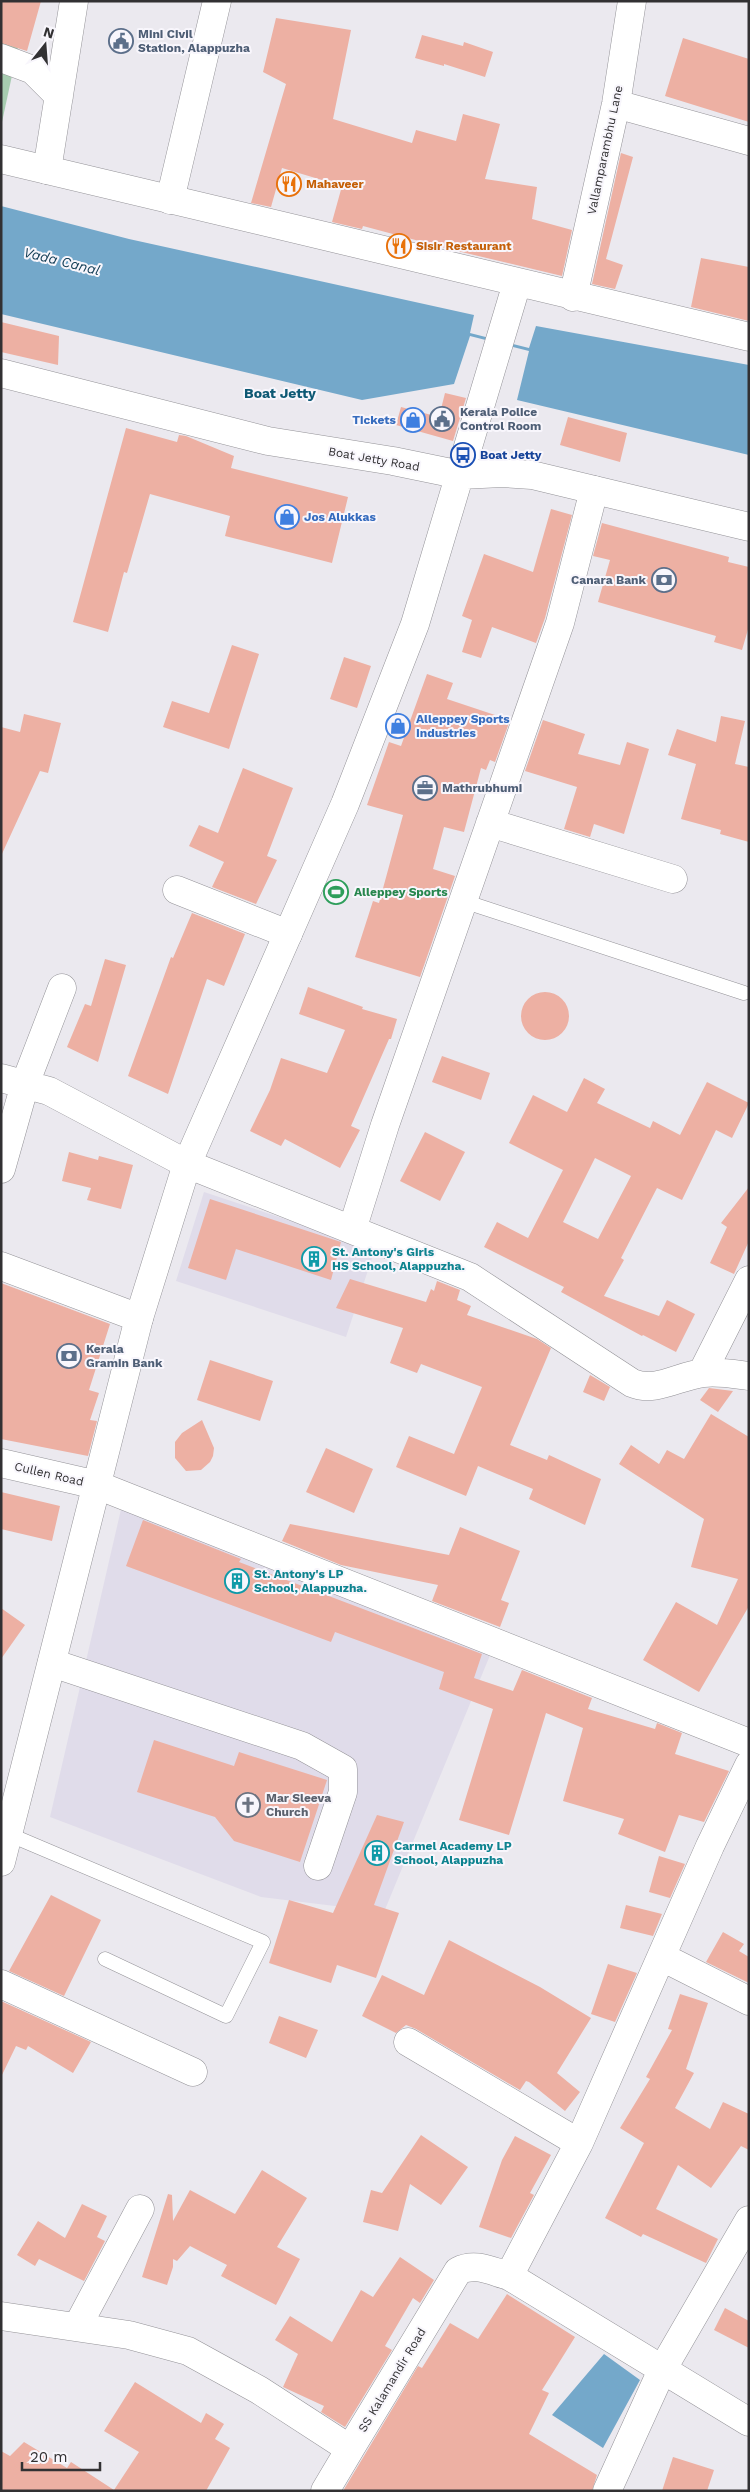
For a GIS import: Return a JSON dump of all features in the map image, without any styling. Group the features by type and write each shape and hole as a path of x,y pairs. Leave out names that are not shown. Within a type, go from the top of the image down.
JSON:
{"street":[{"path":"47,170 74,1"},
{"path":"170,200 217,1"},
{"name":"Vallamparambhu Lane","path":"573,297 616,104 632,1"},
{"path":"1,58 32,70 59,96"},
{"path":"616,104 749,141"},
{"path":"1,159 573,297 749,337"},
{"path":"1,1862 139,1318 187,1164 345,804 415,624 517,283"},
{"name":"Boat Jetty Road","path":"1,373 268,441 392,460 461,475 502,473 532,476 749,527"},
{"path":"352,1230 385,1125 560,623 594,490"},
{"path":"490,823 673,879"},
{"path":"177,890 288,934"},
{"path":"1,1169 13,1081 62,988"},
{"path":"13,1081 49,1091 187,1164 470,1276 632,1383 643,1388 702,1373 749,1376"},
{"path":"1,1266 139,1318"},
{"path":"702,1373 749,1280"},
{"name":"Cullen Road","path":"1,1463 97,1485 749,1743"},
{"path":"52,1663 302,1746 343,1769 343,1792 318,1866"},
{"path":"509,2276 579,2143 710,1846 749,1765"},
{"path":"662,1957 749,2001"},
{"path":"1,1984 193,2072"},
{"path":"408,2042 579,2143"},
{"path":"76,2327 140,2208"},
{"path":"607,2491 662,2370 749,2220"},
{"name":"SS Kalamandir Road","path":"325,2491 458,2271 467,2267 480,2267 509,2276 749,2422"},
{"path":"1,2316 129,2335 188,2351 258,2390 350,2449"}],"lane":[{"path":"463,900 744,993"},
{"path":"8,1834 263,1942 226,2016 105,1959"}],"shaded area":[{"path":"204,1192 375,1249 346,1337 176,1281"},
{"path":"122,1505 493,1648 384,1912 261,1897 50,1817"}],"green space":[{"path":"1,1 28,1 2,122 1,122"}],"water":[{"name":"Vada Canal","path":"1,206 129,239 474,315 470,333 529,348 536,326 749,365 749,455 517,400 529,351 470,336 454,384 362,400 1,314"},
{"path":"604,2354 640,2380 603,2448 552,2415"}],"building":[{"path":"1,1 41,1 27,51 1,43"},
{"path":"276,18 351,30 333,119 412,143 416,130 456,141 463,114 500,124 485,179 537,187 532,219 572,230 562,276 363,226 362,229 332,222 342,186 282,168 271,207 251,203 286,84 263,72"},
{"path":"422,35 463,46 464,42 493,52 485,77 444,64 444,66 415,58"},
{"path":"683,38 749,59 749,122 665,96"},
{"path":"621,153 633,157 606,259 623,265 615,289 592,284"},
{"path":"701,258 749,267 749,321 691,307"},
{"path":"1,322 59,336 58,365 1,352"},
{"path":"445,393 466,398 453,441 396,425 401,407 439,417"},
{"path":"568,417 627,433 620,462 560,445"},
{"path":"126,428 177,442 179,435 186,436 234,456 231,468 348,497 332,563 225,536 230,516 150,494 127,573 124,572 108,632 73,622"},
{"path":"551,509 572,515 545,618 536,643 492,627 481,658 462,652 472,620 462,616 484,554 533,572"},
{"name":"Canara Bank","path":"602,523 729,557 728,562 749,567 749,626 742,650 714,642 716,636 598,602 610,560 593,556"},
{"path":"232,645 259,654 229,749 163,727 172,701 209,713"},
{"path":"344,657 371,666 357,708 330,699"},
{"path":"427,674 453,683 447,699 510,720 495,762 490,760 486,770 481,768 464,832 444,827 433,869 455,876 420,977 355,957 373,901 379,903 403,815 367,805 389,742 401,746"},
{"path":"24,714 61,723 48,773 40,771 1,856 1,727 20,732"},
{"path":"721,716 745,721 735,764 749,767 749,842 720,834 721,830 681,819 696,764 668,755 677,729 716,742"},
{"path":"543,720 585,734 578,754 620,765 627,742 649,749 624,834 594,824 590,837 564,829 577,787 525,771"},
{"path":"243,768 293,788 267,856 277,860 256,904 212,887 224,862 189,846 199,825 218,833"},
{"path":"192,913 245,934 224,986 207,979 168,1094 128,1076 171,957 173,958"},
{"path":"105,959 126,965 98,1062 67,1047 85,1004 91,1006"},
{"path":"308,987 363,1007 362,1009 397,1019 391,1039 389,1039 351,1126 360,1130 340,1168 285,1139 281,1146 250,1131 270,1090 281,1058 327,1073 345,1030 299,1014"},
{"path":"545,992 554,994 562,999 567,1007 569,1016 567,1025 562,1033 554,1038 545,1040 536,1038 528,1033 523,1025 521,1016 523,1007 528,999 536,994"},
{"path":"442,1056 490,1073 481,1100 432,1082"},
{"path":"584,1078 605,1089 597,1103 650,1128 653,1121 680,1135 707,1082 749,1103 732,1138 716,1130 682,1200 657,1188 621,1258 624,1260 604,1296 659,1316 667,1300 695,1314 676,1352 642,1336 561,1292 564,1287 484,1247 497,1222 528,1238 563,1170 509,1143 533,1095 567,1112","holes":["595,1158 631,1176 598,1239 563,1222"]},
{"path":"425,1132 465,1152 440,1201 400,1181"},
{"path":"69,1152 98,1160 99,1156 133,1165 121,1209 87,1200 91,1188 62,1181"},
{"path":"749,1187 749,1241 734,1274 710,1263 727,1227 721,1223"},
{"name":"St. Antony's Girls HS School, Alappuzha.","path":"210,1199 341,1242 331,1280 236,1249 226,1280 188,1268"},
{"path":"350,1279 426,1302 431,1289 434,1291 437,1281 460,1290 457,1300 471,1306 467,1315 537,1339 551,1348 510,1445 547,1460 549,1455 601,1479 585,1525 529,1499 533,1489 478,1466 466,1496 396,1467 409,1436 454,1454 482,1387 421,1364 417,1373 390,1363 403,1328 336,1308"},
{"path":"1,1283 110,1324 89,1390 99,1393 90,1420 97,1421 88,1456 1,1439"},
{"path":"210,1360 273,1381 260,1421 197,1400"},
{"path":"590,1375 610,1387 604,1401 583,1392"},
{"path":"709,1388 733,1391 718,1412 700,1400"},
{"path":"711,1414 749,1437 749,1606 699,1692 643,1660 676,1602 717,1625 738,1579 691,1567 704,1519 619,1464 631,1445 659,1464 667,1450 684,1459"},
{"path":"202,1420 214,1448 213,1456 210,1462 201,1470 186,1471 175,1458 175,1442 182,1433"},
{"path":"326,1448 373,1469 354,1513 306,1492"},
{"path":"1,1492 60,1506 52,1541 1,1529"},
{"path":"143,1520 241,1559 239,1562 482,1654 474,1678 513,1691 522,1670 592,1698 588,1709 655,1729 657,1723 682,1733 675,1754 729,1771 704,1822 679,1815 665,1852 618,1834 624,1819 563,1801 583,1728 546,1713 509,1835 459,1820 493,1709 439,1689 444,1672 335,1632 331,1642 126,1566"},
{"path":"290,1524 449,1555 460,1527 520,1551 501,1600 509,1603 500,1627 432,1601 438,1585 341,1565 282,1541"},
{"path":"1,1608 25,1625 1,1659"},
{"name":"Mar Sleeva Church","path":"154,1740 234,1766 239,1752 327,1780 300,1862 234,1841 215,1817 137,1792"},
{"path":"377,1815 404,1822 374,1905 399,1913 376,1978 337,1965 331,1983 269,1963 289,1900 333,1913"},
{"path":"659,1856 685,1864 670,1898 649,1892"},
{"path":"51,1895 101,1920 64,1996 9,1971"},
{"path":"626,1905 662,1914 653,1936 620,1928"},
{"path":"723,1932 744,1944 739,1951 749,1957 749,1983 706,1962"},
{"path":"449,1940 540,1987 591,2018 557,2073 580,2092 565,2111 529,2082 526,2081 520,2090 416,2029 406,2025 396,2033 362,2016 382,1975 424,1995"},
{"path":"608,1964 637,1973 615,2022 591,2014"},
{"path":"680,1994 708,2003 686,2069 694,2073 675,2108 710,2129 723,2102 749,2114 749,2150 741,2146 711,2188 678,2165 656,2209 718,2239 706,2263 643,2234 641,2237 605,2218 644,2143 620,2128 650,2079 646,2077 672,2030 668,2029"},
{"path":"1,2001 91,2042 73,2073 28,2046 26,2050 16,2046 1,2077"},
{"path":"279,2016 318,2030 306,2058 269,2043"},
{"path":"421,2135 468,2167 441,2205 410,2184 398,2231 363,2222 371,2190 382,2193"},
{"path":"515,2136 551,2155 530,2193 534,2195 511,2238 479,2227 502,2160"},
{"path":"262,2170 307,2198 277,2247 300,2259 276,2305 221,2276 227,2265 190,2246 177,2261 173,2259 173,2267 167,2285 142,2277 168,2194 172,2195 173,2221 190,2190 235,2214"},
{"path":"82,2204 107,2216 97,2237 105,2241 84,2281 39,2259 35,2266 17,2255 38,2221 65,2238"},
{"path":"400,2257 434,2280 420,2303 413,2298 385,2346 392,2350 345,2427 321,2412 324,2406 283,2387 298,2354 275,2340 290,2316 332,2342 361,2290 373,2297"},
{"path":"507,2294 575,2337 542,2390 549,2393 529,2434 597,2475 592,2491 343,2491 418,2366 422,2368 450,2323 478,2339"},
{"path":"725,2308 749,2321 749,2348 714,2330"},
{"path":"135,2382 201,2423 206,2413 224,2424 215,2439 230,2448 206,2491 1,2491 1,2451 10,2456 24,2442 67,2468 71,2462 114,2490 139,2452 104,2431"},
{"path":"673,2457 714,2470 707,2491 662,2491"}],"place":[{"name":"Mini Civil Station, Alappuzha","path":"121,41"},
{"name":"Mahaveer","path":"289,184"},
{"name":"Sisir Restaurant","path":"399,246"},
{"name":"Kerala Police Control Room","path":"442,419"},
{"name":"Tickets","path":"413,420"},
{"name":"Boat Jetty","path":"463,455"},
{"name":"Jos Alukkas","path":"287,517"},
{"name":"Canara Bank","path":"664,580"},
{"name":"Alleppey Sports Industries","path":"398,726"},
{"name":"Mathrubhumi","path":"425,788"},
{"name":"Alleppey Sports","path":"336,892"},
{"name":"St. Antony's Girls HS School, Alappuzha.","path":"314,1259"},
{"name":"Kerala Gramin Bank","path":"69,1356"},
{"name":"St. Antony's LP School, Alappuzha.","path":"237,1581"},
{"name":"Mar Sleeva Church","path":"248,1805"},
{"name":"Carmel Academy LP School, Alappuzha","path":"377,1853"}],"district":[{"name":"Boat Jetty","path":"280,393"}]}
